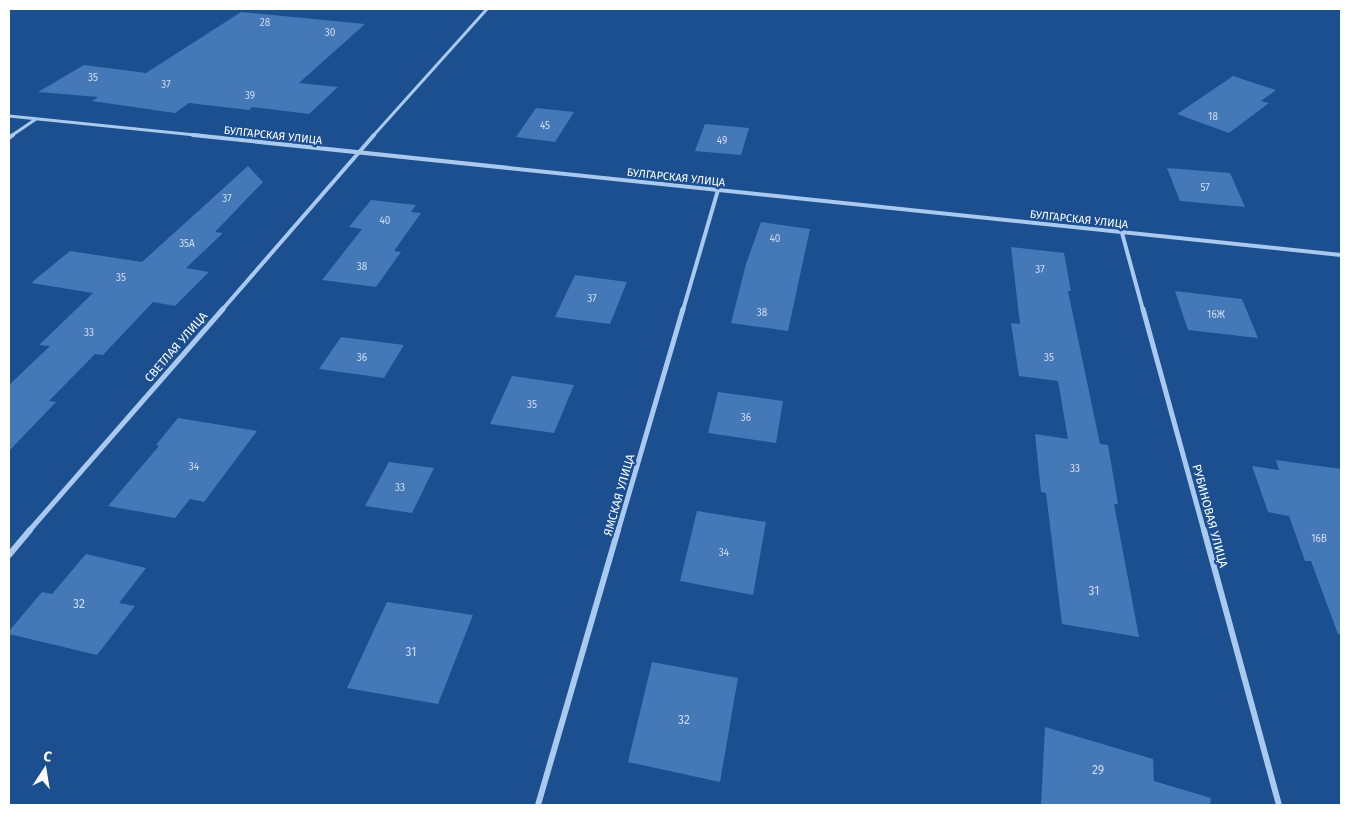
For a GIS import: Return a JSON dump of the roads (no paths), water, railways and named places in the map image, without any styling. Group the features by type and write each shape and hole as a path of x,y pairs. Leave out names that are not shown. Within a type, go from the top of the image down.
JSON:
{"street":[{"name":"СВЕТЛАЯ УЛИЦА","path":"9,555 358,153 486,9"},
{"name":"БУЛГАРСКАЯ УЛИЦА","path":"9,116 1341,256"},
{"path":"9,138 36,119"},
{"name":"ЯМСКАЯ УЛИЦА","path":"538,805 718,190"},
{"name":"РУБИНОВАЯ УЛИЦА","path":"1122,232 1278,805"}]}
